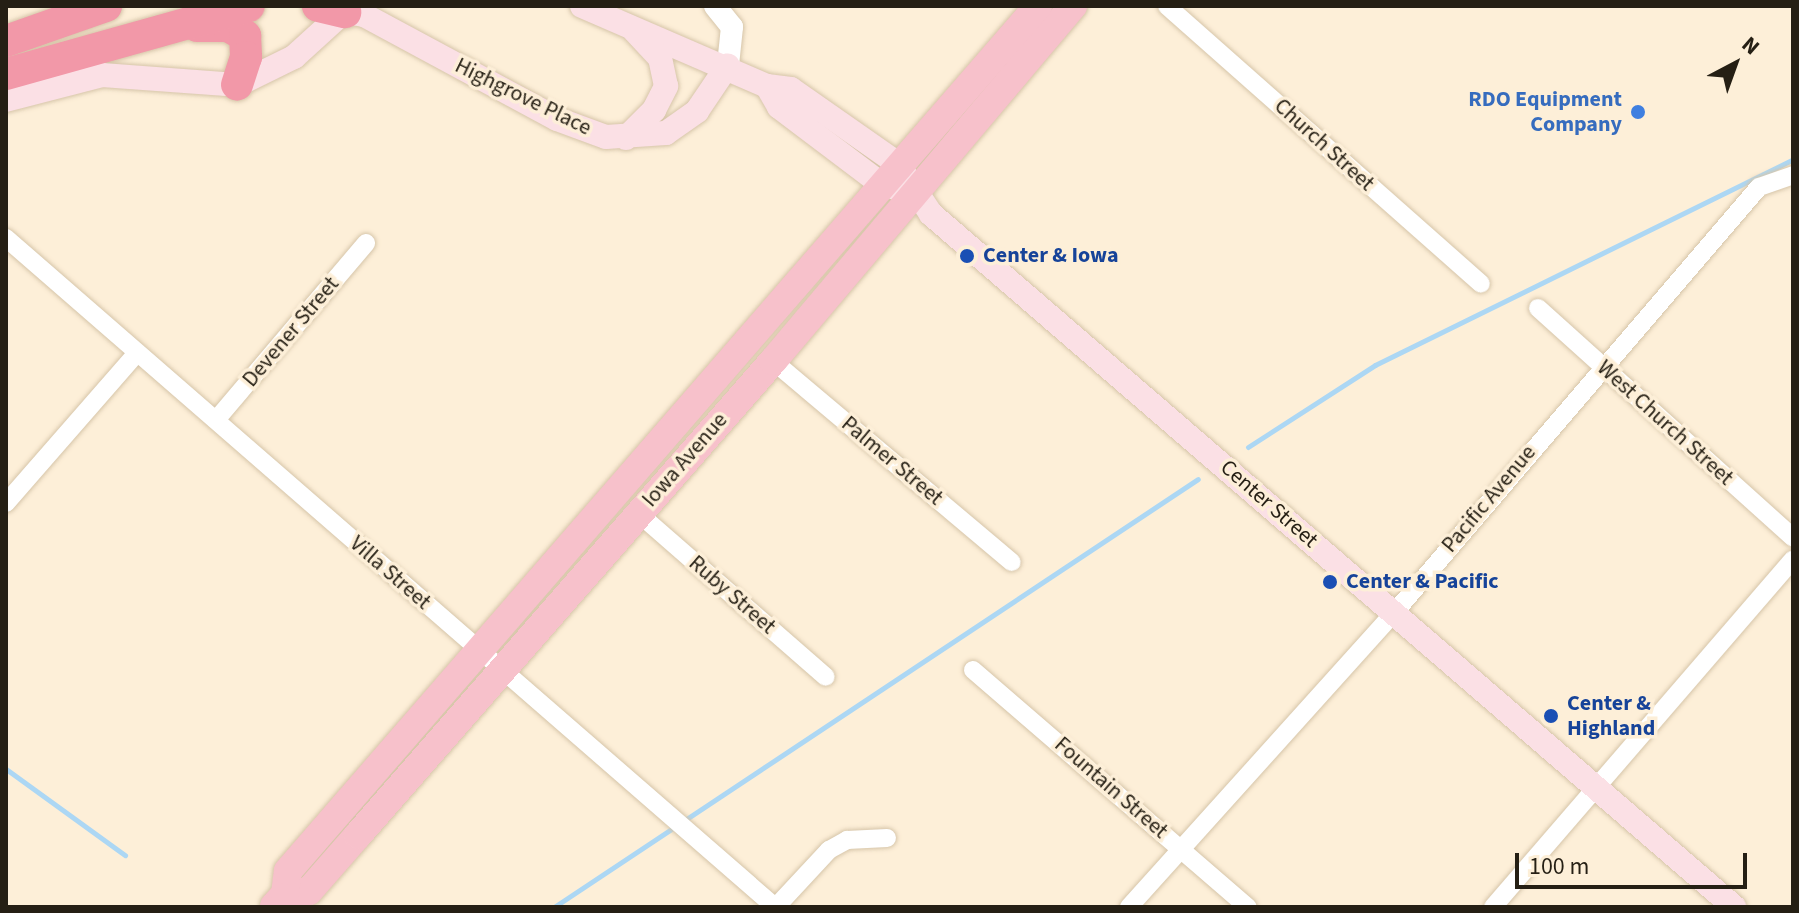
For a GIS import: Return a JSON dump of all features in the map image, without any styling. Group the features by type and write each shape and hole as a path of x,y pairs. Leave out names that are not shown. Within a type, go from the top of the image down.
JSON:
{"highway":[{"path":"6,41 106,6"},
{"path":"6,74 249,6"},
{"path":"162,30 211,25 238,30 248,46 237,85"}],"main road":[{"path":"390,6 405,37"},
{"name":"Center Street","path":"582,6 728,65 767,86 779,107 889,174 915,194 931,214 1734,907"},
{"name":"Iowa Avenue","path":"286,903 288,871 889,174 1038,6"},
{"name":"Iowa Avenue","path":"286,903 309,891 773,361 1073,6"},
{"path":"6,100 102,75 237,85 285,63 338,8"},
{"name":"Highgrove Place","path":"338,8 364,15 583,131 626,138 666,133 689,118 728,65"},
{"path":"625,23 660,58 666,86 654,110 626,138"}],"street":[{"path":"715,6 732,27 728,65"},
{"name":"Church Street","path":"1167,6 1481,284"},
{"name":"Pacific Avenue","path":"1129,907 1394,613 1601,365 1759,187 1793,175"},
{"name":"Villa Street","path":"6,238 656,807 776,907"},
{"name":"Devener Street","path":"216,420 366,243"},
{"name":"West Church Street","path":"1538,308 1793,538"},
{"path":"6,503 136,354"},
{"name":"Palmer Street","path":"773,361 1012,562"},
{"name":"Ruby Street","path":"638,513 826,677"},
{"path":"1493,907 1793,560"},
{"name":"Fountain Street","path":"973,670 1248,907"},
{"path":"776,907 829,850 847,840 887,838"}],"waterway":[{"path":"1248,447 1375,365 1793,159"},
{"path":"554,907 1198,479"},
{"path":"6,769 125,855"}],"place":[{"name":"RDO Equipment Company","path":"1638,112"},
{"name":"Center & Iowa","path":"967,256"},
{"name":"Center & Pacific","path":"1330,582"},
{"name":"Center & Highland","path":"1551,716"}]}
